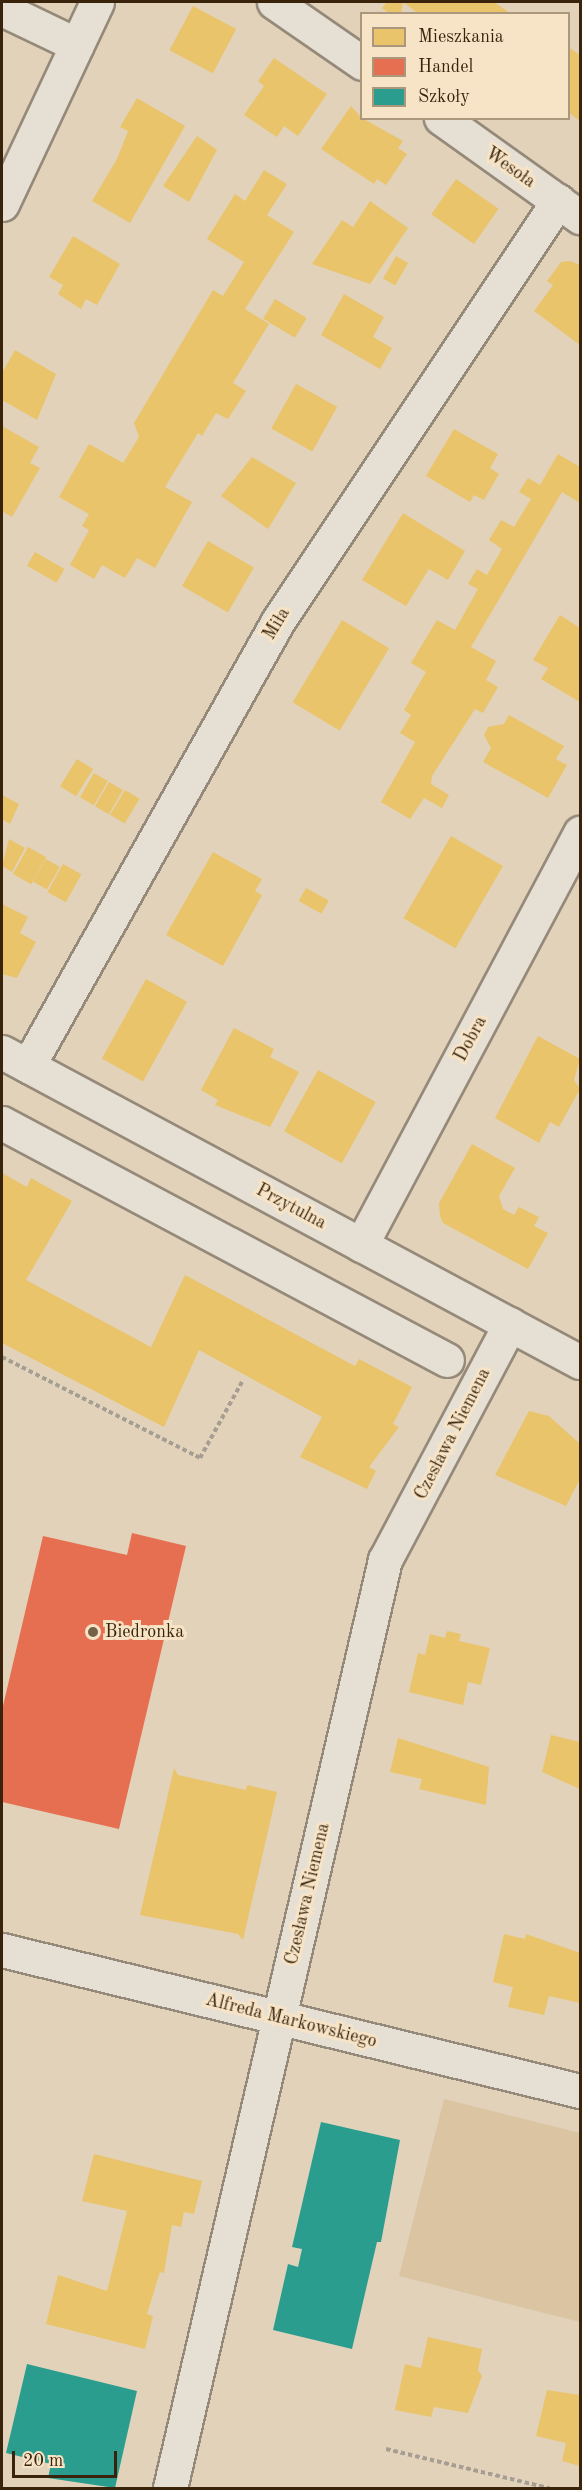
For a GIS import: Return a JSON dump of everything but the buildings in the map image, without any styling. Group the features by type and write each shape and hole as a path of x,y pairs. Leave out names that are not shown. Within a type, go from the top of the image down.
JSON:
{"street":[{"path":"2,204 97,2"},
{"path":"274,2 360,62"},
{"path":"2,9 77,45"},
{"name":"Wesoła","path":"444,120 569,209"},
{"name":"Miła","path":"15,1059 278,621 569,209"},
{"name":"Dobra","path":"361,1245 580,833"},
{"name":"Przytulna","path":"15,1059 580,1362"},
{"path":"2,1123 447,1360"},
{"name":"Czesława Niemena","path":"170,2488 385,1560 510,1324"},
{"name":"Alfreda Markowskiego","path":"2,1950 580,2091"}],"path":[{"path":"2,1357 200,1458 243,1380"},
{"path":"386,2449 549,2488"}],"shaded area":[{"path":"444,2099 580,2133 580,2322 399,2276"}],"place":[{"name":"Biedronka","path":"93,1632"}]}
